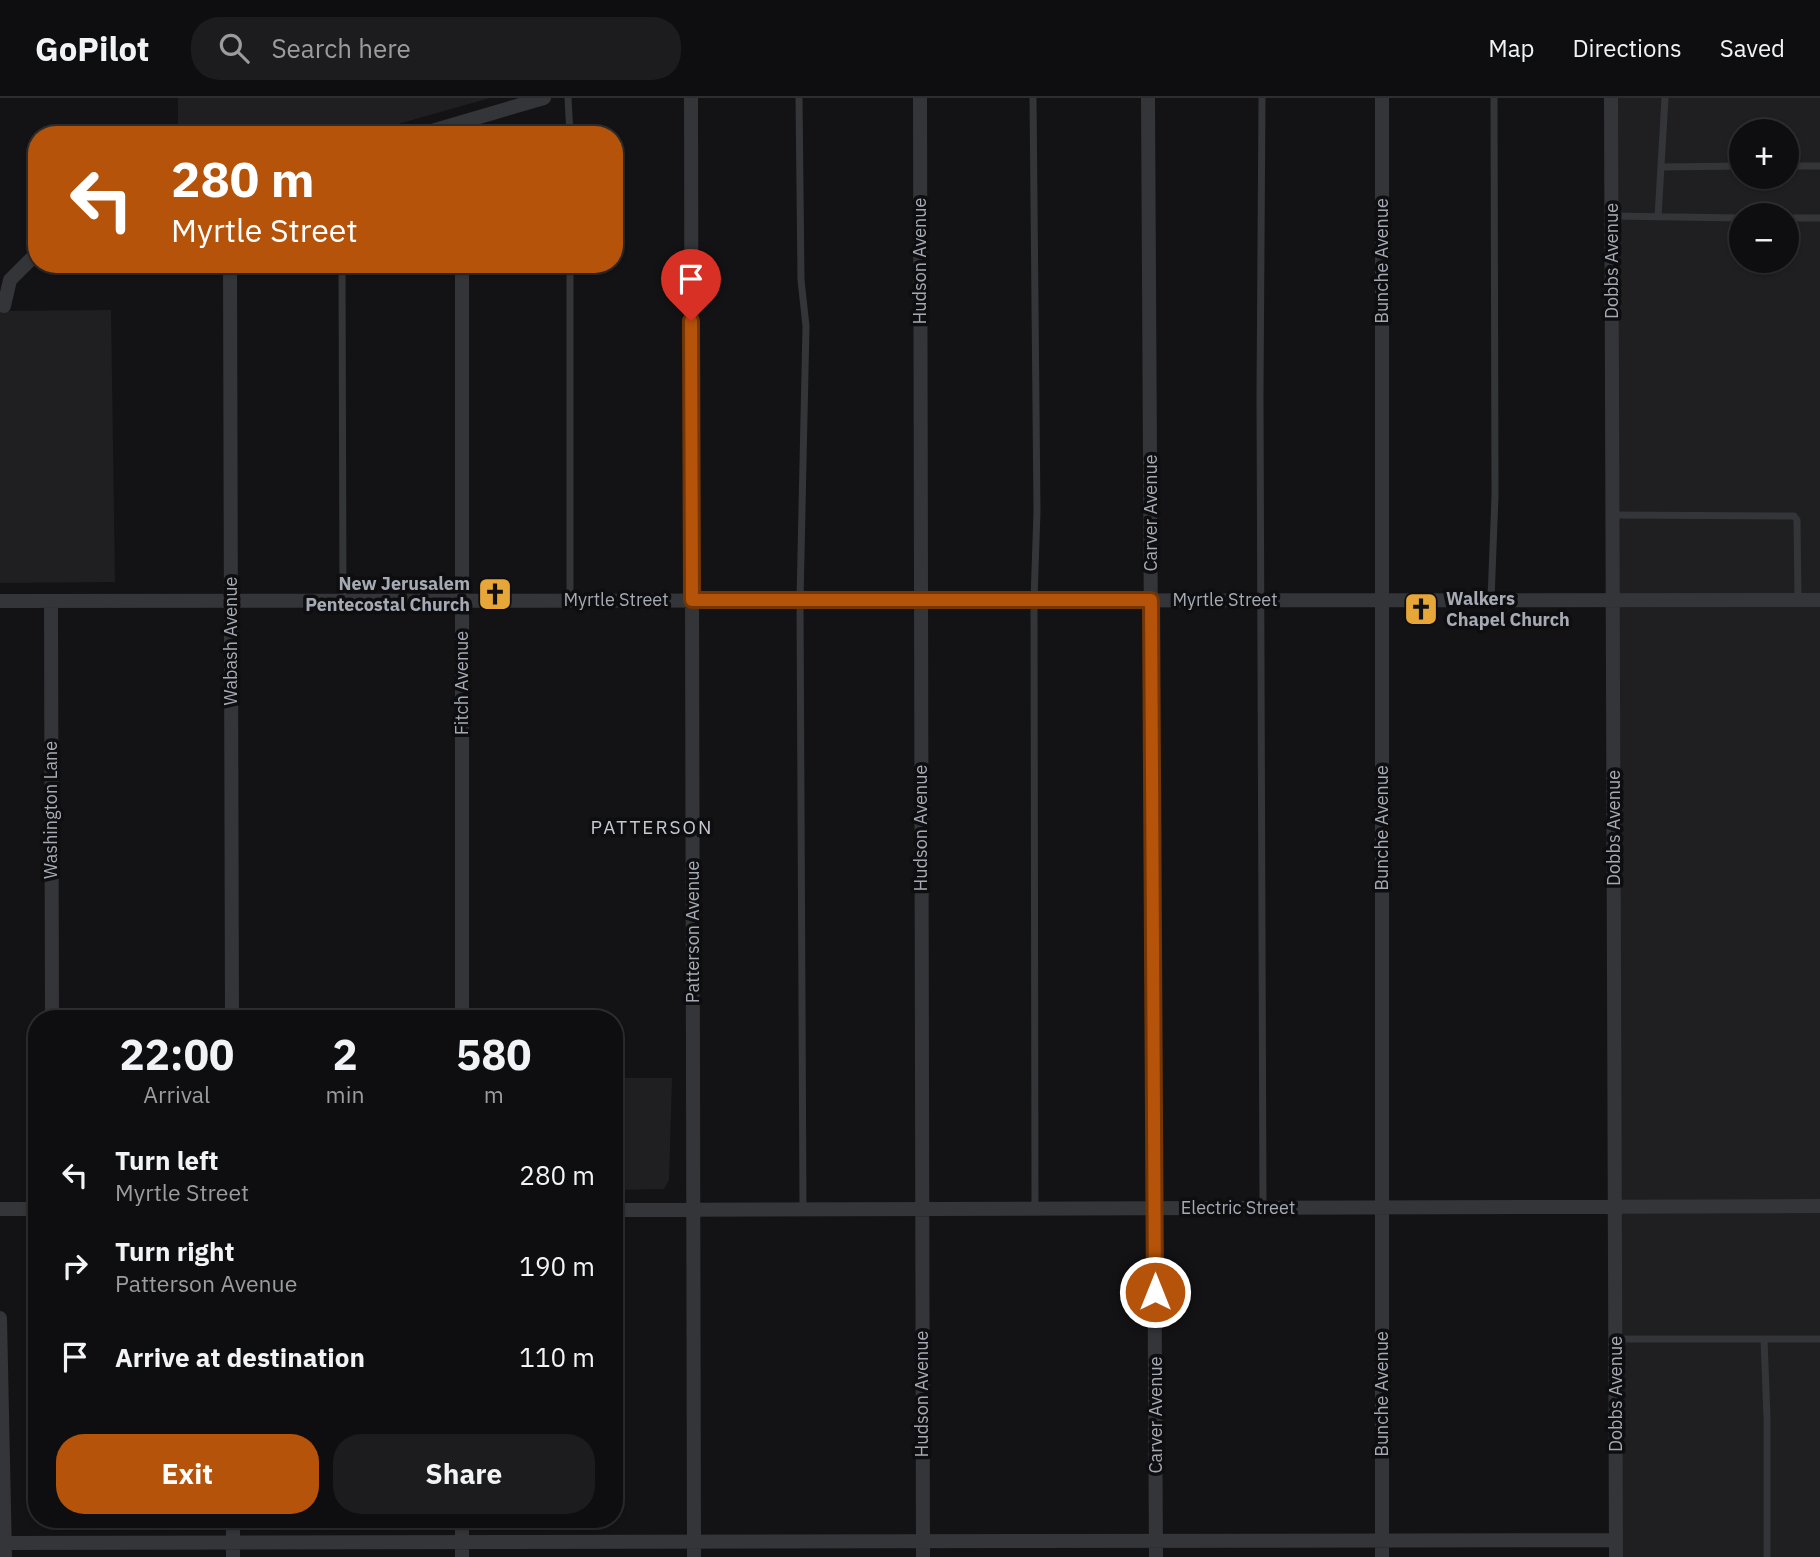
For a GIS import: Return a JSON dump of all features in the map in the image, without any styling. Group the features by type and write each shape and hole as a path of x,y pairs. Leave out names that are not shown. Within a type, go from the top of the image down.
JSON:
{"street":[{"path":"467,126 544,98"},
{"name":"Patterson Avenue","path":"691,98 694,1550"},
{"name":"Hudson Avenue","path":"920,98 923,1557"},
{"name":"Carver Avenue","path":"1148,98 1156,1557"},
{"name":"Bunche Avenue","path":"1382,98 1382,1557"},
{"name":"Dobbs Avenue","path":"1611,98 1616,1557"},
{"path":"4,306 10,279 28,262"},
{"name":"Wabash Avenue","path":"230,273 232,1010"},
{"name":"Fitch Avenue","path":"462,273 462,1010"},
{"name":"Myrtle Street","path":"0,601 1820,600"},
{"name":"Washington Lane","path":"51,601 52,1010"},
{"name":"Electric Street","path":"623,1210 1820,1206"},
{"path":"0,1209 28,1209"},
{"path":"0,1318 3,1548 694,1550 923,1542 1616,1540"},
{"path":"233,1528 233,1550"},
{"path":"462,1528 462,1550"}],"lane":[{"path":"568,98 570,126"},
{"path":"799,98 801,280 806,326 800,600 803,1209"},
{"path":"1033,98 1037,511 1034,600 1035,1209"},
{"path":"1262,98 1263,1208"},
{"path":"1491,600 1495,496 1494,98"},
{"path":"1658,216 1665,98"},
{"path":"1661,167 1729,166"},
{"path":"1799,166 1820,166"},
{"path":"1612,216 1729,218"},
{"path":"1799,218 1820,218"},
{"path":"342,273 343,600"},
{"path":"570,273 570,600"},
{"path":"1613,515 1794,516 1797,520 1798,600"},
{"path":"1615,1339 1820,1339"},
{"path":"1764,1339 1768,1418 1766,1557"}],"shaded area":[{"path":"178,98 490,98 391,126 178,126"},
{"path":"1614,98 1820,98 1820,1557 1618,1557"},
{"path":"111,310 115,582 0,583 0,311"},
{"path":"623,1078 672,1078 669,1180 664,1189 623,1190"}],"place":[{"name":"New Jerusalem Pentecostal Church","path":"495,594"},
{"name":"Walkers Chapel Church","path":"1421,609"}],"district":[{"name":"PATTERSON","path":"652,827"}],"route":[{"path":"691,321 692,600 1151,600 1155,1292"}]}
